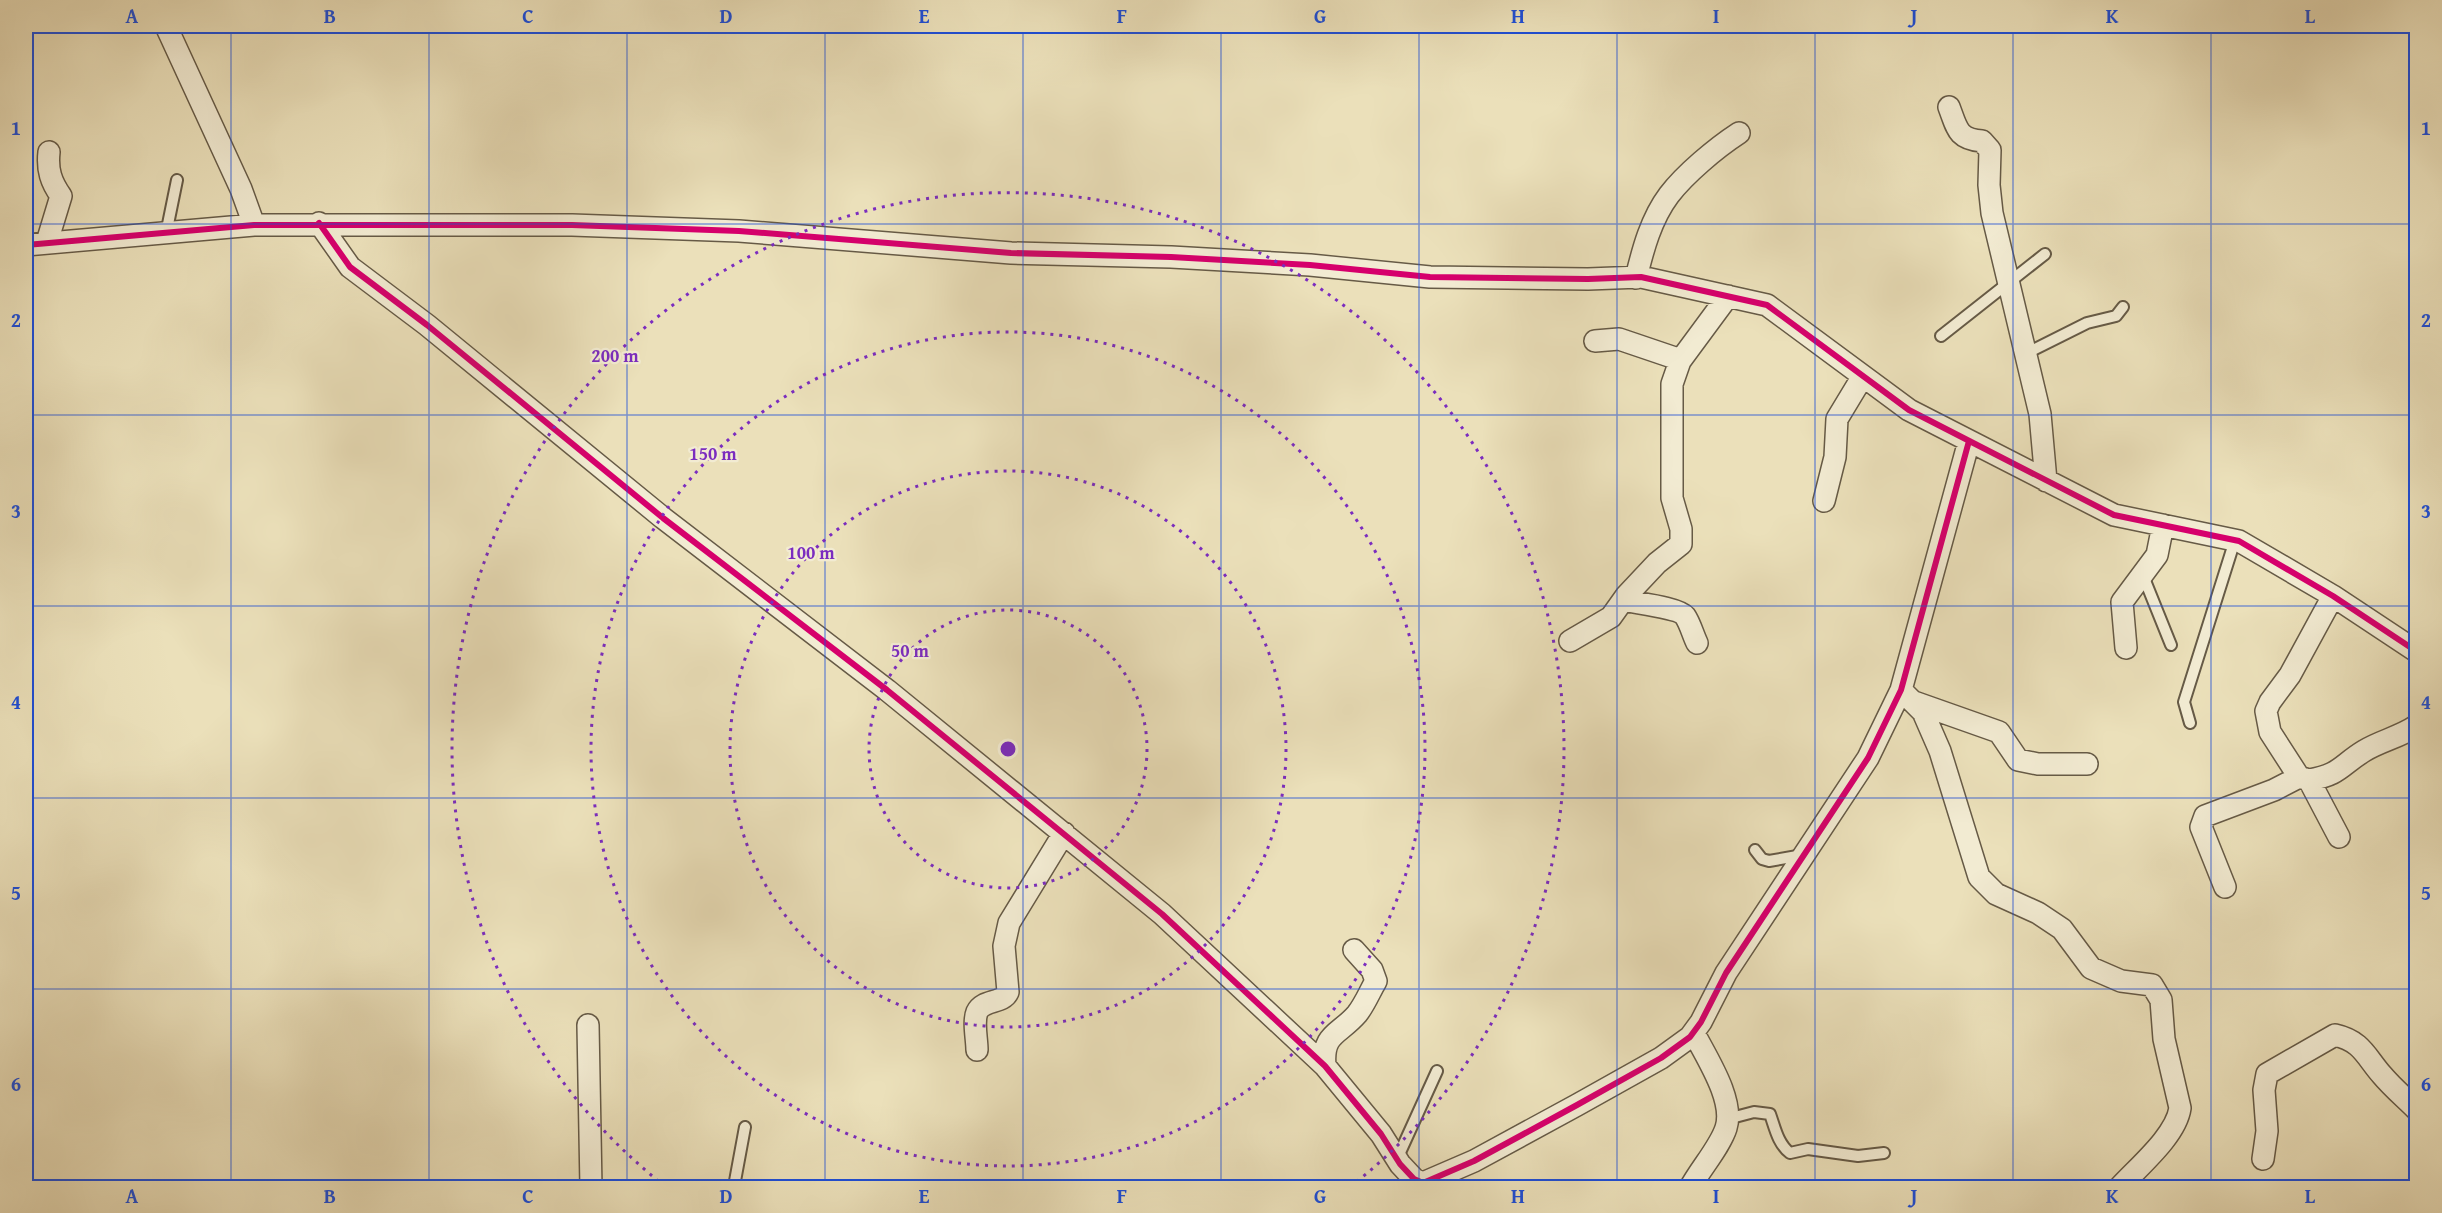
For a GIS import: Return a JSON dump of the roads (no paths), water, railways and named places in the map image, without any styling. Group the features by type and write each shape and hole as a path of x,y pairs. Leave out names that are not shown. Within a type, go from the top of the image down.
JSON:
{"street":[{"path":"166,26 241,189 254,225"},
{"path":"1948,107 1958,132 1968,140 1982,141 1990,150 1989,184 1992,213 2040,414 2046,481"},
{"path":"1636,278 1651,227 1668,195 1725,142 1739,133"},
{"path":"47,242 61,196 51,181 49,152"},
{"path":"320,223 350,267 428,325 663,518 887,690 1162,914 1325,1066 1381,1134 1397,1159 1405,1183 1423,1183 1474,1161 1662,1058 1694,1033 1726,973 1908,696 1969,441"},
{"path":"26,245 254,225 320,223 572,225 739,231 1011,253 1171,257 1310,265 1430,277 1636,278 1767,304 1909,410 2114,515 2235,540 2333,596 2416,651"},
{"path":"1570,640 1611,616 1657,563 1681,544 1681,529 1672,498 1670,422 1672,384 1681,360 1728,296"},
{"path":"1594,341 1619,339 1681,360"},
{"path":"1824,501 1835,457 1837,419 1863,376"},
{"path":"2126,648 2122,602 2157,555 2163,525"},
{"path":"2333,596 2290,675 2266,711 2270,732 2304,778 2339,837"},
{"path":"1624,600 1672,609 1684,614 1697,643"},
{"path":"1908,696 1999,732 2018,760 2038,764 2087,764"},
{"path":"1908,696 1923,712 1940,751 1980,877 1996,894 2038,913 2062,929 2091,968 2121,981 2152,985 2161,1000 2164,1039 2180,1108 2178,1119 2170,1133 2119,1188"},
{"path":"2224,887 2201,827 2205,816 2304,778 2340,771 2363,751 2416,726"},
{"path":"978,1050 976,1014 980,1008 1004,998 1008,992 1004,946 1009,923 1064,833"},
{"path":"1325,1066 1324,1051 1331,1037 1358,1013 1376,981 1372,970 1354,950"},
{"path":"588,1025 591,1188"},
{"path":"1690,1188 1726,1130 1729,1115 1721,1086 1694,1033"},
{"path":"2264,1159 2267,1131 2264,1090 2267,1074 2336,1035 2346,1037 2361,1047 2382,1075 2416,1109"}],"lane":[{"path":"166,234 177,180"},
{"path":"1941,336 2045,255"},
{"path":"2025,354 2087,323 2116,316 2123,308"},
{"path":"2190,723 2184,702 2235,540"},
{"path":"2142,573 2171,645"},
{"path":"1755,850 1762,859 1769,861 1804,855"},
{"path":"1397,1159 1437,1071"},
{"path":"1729,1115 1736,1117 1754,1112 1770,1114 1777,1135 1784,1148 1790,1153 1808,1149 1858,1156 1884,1153"},
{"path":"732,1188 745,1127"}]}
